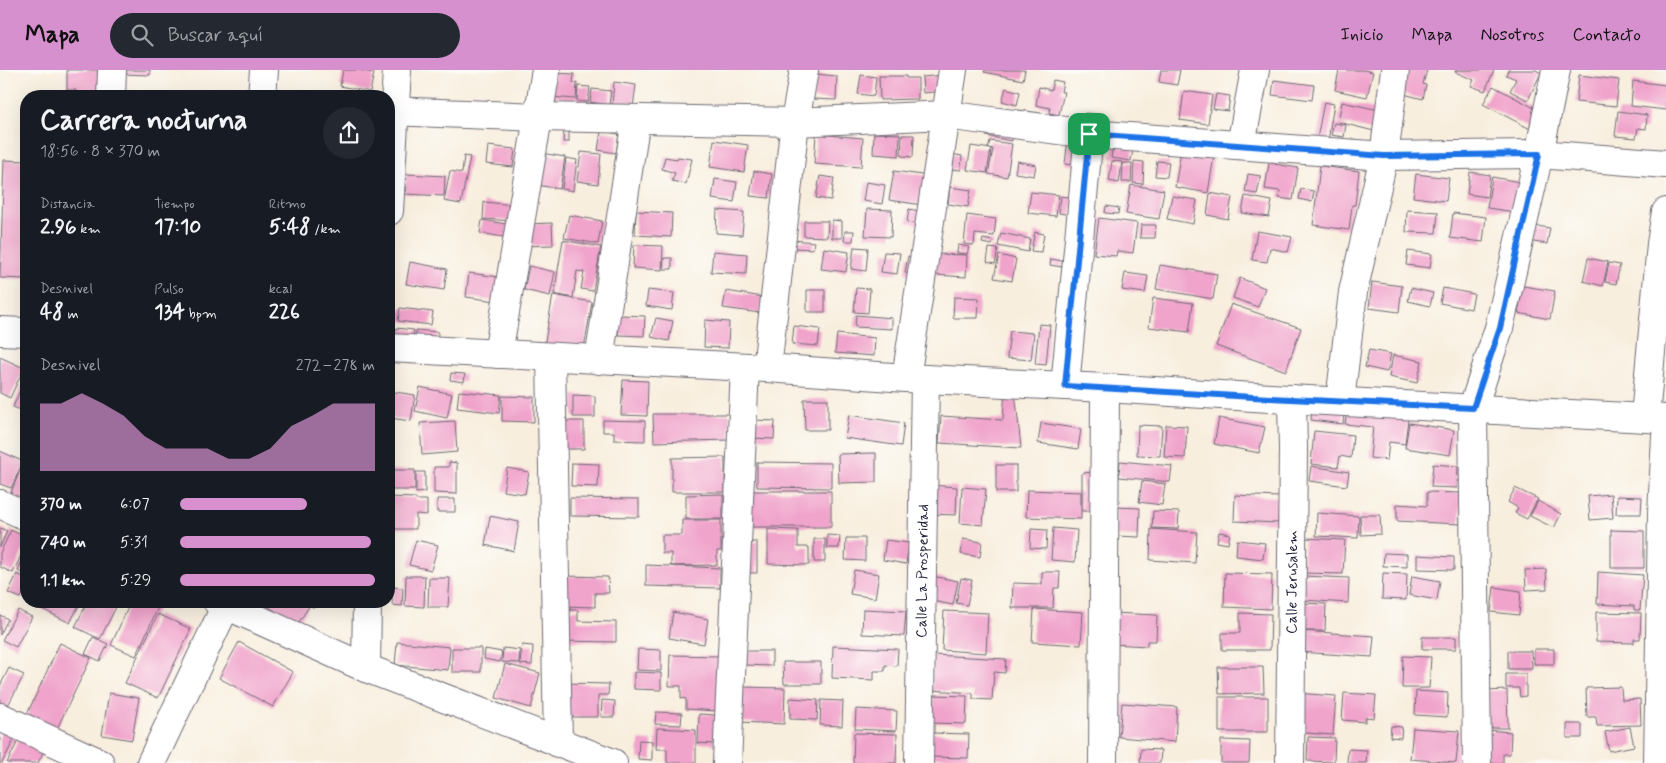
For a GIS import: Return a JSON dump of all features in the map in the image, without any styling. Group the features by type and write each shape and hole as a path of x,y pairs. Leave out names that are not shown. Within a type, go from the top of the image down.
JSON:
{"street":[{"path":"111,90 112,70"},
{"path":"262,90 264,70"},
{"path":"395,90 397,70"},
{"path":"498,354 546,70"},
{"path":"727,763 756,368 804,70"},
{"name":"Calle La Prosperidad","path":"919,763 916,379 946,115 953,70"},
{"path":"1241,145 1255,70"},
{"path":"1340,401 1353,292 1384,156 1396,70"},
{"path":"1477,763 1473,408 1500,328 1556,70"},
{"path":"395,111 539,117 795,122 946,115 1089,134 1384,156 1539,154 1666,164"},
{"path":"598,360 636,119"},
{"path":"1065,386 1089,134"},
{"path":"395,348 756,368 916,379 1655,418 1661,244 1666,212"},
{"path":"0,331 20,332"},
{"path":"551,357 558,743"},
{"path":"1103,763 1106,388"},
{"name":"Calle Jerusalem","path":"1290,763 1292,399"},
{"path":"1655,757 1666,436"},
{"path":"0,504 20,513"},
{"path":"151,763 222,608"},
{"path":"235,608 366,668 614,763"},
{"path":"366,668 367,608"},
{"path":"0,717 100,763"}],"building":[{"path":"67,70 106,70 105,90 67,90"},
{"path":"120,70 150,70 150,75 120,74"},
{"path":"343,70 359,70 374,73 370,90 340,86"},
{"path":"985,70 1025,70 1023,80 984,72"},
{"path":"1161,70 1180,70 1177,85 1159,82"},
{"path":"1339,70 1373,72 1367,97 1335,90"},
{"path":"1401,70 1427,70 1423,84 1426,85 1423,99 1396,92"},
{"path":"1456,70 1494,70 1485,91 1471,86 1474,80 1455,72"},
{"path":"1508,70 1536,70 1541,73 1528,100 1510,91 1516,79 1506,75"},
{"path":"552,73 574,74 573,83 577,83 576,99 550,97"},
{"path":"815,74 837,76 836,100 813,99"},
{"path":"861,75 876,77 874,96 858,94"},
{"path":"944,75 945,91 923,93 922,77"},
{"path":"1579,75 1619,80 1616,106 1576,102"},
{"path":"879,76 918,78 918,99 880,100"},
{"path":"1053,80 1063,82 1061,92 1064,92 1059,115 1049,113 1050,108 1036,105 1039,87 1051,90"},
{"path":"1274,80 1314,85 1312,100 1272,95"},
{"path":"1633,81 1666,85 1666,110 1631,106"},
{"path":"614,82 636,85 633,107 612,105"},
{"path":"578,86 590,87 588,102 577,101"},
{"path":"1493,86 1540,111 1534,131 1483,104"},
{"path":"1006,88 1020,92 1017,105 1002,101"},
{"path":"592,89 611,91 609,105 590,102"},
{"path":"1184,91 1212,95 1208,124 1180,120"},
{"path":"1216,94 1230,96 1228,111 1213,109"},
{"path":"1324,102 1334,104 1328,141 1317,139"},
{"path":"1342,102 1379,110 1374,131 1338,122"},
{"path":"1618,111 1647,115 1646,129 1638,128 1636,138 1615,136"},
{"path":"1085,113 1095,114 1095,120 1085,120"},
{"path":"1334,123 1346,125 1344,137 1331,135"},
{"path":"987,129 1013,134 1012,141 986,136"},
{"path":"564,130 569,130 569,142 563,142"},
{"path":"601,131 619,134 616,153 598,150"},
{"path":"874,133 900,134 899,156 873,154"},
{"path":"816,134 863,138 861,167 814,164"},
{"path":"902,135 914,135 913,157 901,156"},
{"path":"1068,139 1080,140 1077,166 1065,164"},
{"path":"714,140 748,145 744,172 710,167"},
{"path":"990,141 1012,144 1007,177 988,174 993,149 988,148"},
{"path":"488,146 515,149 513,167 486,164"},
{"path":"971,146 991,149 987,173 967,170"},
{"path":"1113,146 1133,149 1131,161 1111,158"},
{"path":"1181,150 1214,156 1208,193 1175,187"},
{"path":"581,152 601,154 598,184 577,181"},
{"path":"541,153 565,157 560,189 537,185"},
{"path":"951,154 962,156 961,170 949,169"},
{"path":"464,156 470,157 461,204 444,201 450,171 462,173"},
{"path":"665,157 692,159 686,184 672,181 675,173 662,169"},
{"path":"566,158 577,160 573,191 562,189"},
{"path":"4,160 20,161 20,279 0,278"},
{"path":"1017,161 1036,165 1034,176 1015,173"},
{"path":"1112,161 1122,162 1119,183 1109,181"},
{"path":"1134,161 1144,162 1143,184 1133,183"},
{"path":"1157,161 1169,162 1167,177 1155,176"},
{"path":"1123,163 1132,163 1131,182 1122,182"},
{"path":"1269,163 1298,168 1293,200 1279,198 1280,191 1265,189"},
{"path":"1320,166 1359,171 1355,205 1352,205 1349,230 1313,225"},
{"path":"754,171 772,174 769,198 750,196"},
{"path":"894,171 929,176 929,206 889,200"},
{"path":"1470,172 1490,175 1487,197 1467,194"},
{"path":"406,174 445,176 444,196 405,194"},
{"path":"1248,174 1261,176 1257,194 1245,192"},
{"path":"1416,174 1449,178 1446,201 1413,197"},
{"path":"820,176 834,178 831,200 816,198"},
{"path":"1492,177 1520,182 1515,212 1487,208"},
{"path":"715,179 737,182 734,202 712,199"},
{"path":"866,182 885,185 882,204 863,201"},
{"path":"1131,185 1164,190 1159,219 1126,214"},
{"path":"950,187 971,190 968,207 948,204"},
{"path":"1301,189 1314,191 1312,202 1299,199"},
{"path":"1031,192 1059,195 1056,216 1028,213"},
{"path":"1210,193 1232,197 1228,219 1207,215"},
{"path":"1061,196 1074,198 1071,215 1059,213"},
{"path":"1172,196 1197,200 1193,224 1167,219"},
{"path":"1245,196 1272,201 1269,217 1242,213"},
{"path":"484,202 515,205 514,221 483,219"},
{"path":"1106,206 1119,208 1118,214 1105,213"},
{"path":"867,209 892,210 891,237 865,236"},
{"path":"909,209 924,212 922,225 907,222"},
{"path":"717,210 744,212 742,235 716,233"},
{"path":"1407,210 1438,212 1436,233 1406,232"},
{"path":"636,211 672,213 671,237 635,235"},
{"path":"1453,213 1486,217 1483,242 1450,238"},
{"path":"569,215 602,221 598,244 564,238"},
{"path":"967,215 996,219 994,236 975,234 974,245 964,244"},
{"path":"1099,218 1137,223 1133,253 1117,251 1116,256 1094,254"},
{"path":"482,220 512,225 509,238 480,233"},
{"path":"832,220 842,221 842,238 832,238"},
{"path":"804,221 828,221 827,237 804,236"},
{"path":"552,223 553,245 525,246 525,224"},
{"path":"1141,225 1156,225 1155,238 1140,238"},
{"path":"1530,225 1550,228 1547,244 1527,241"},
{"path":"845,231 854,231 853,241 844,241"},
{"path":"1257,231 1292,237 1288,252 1270,248 1267,262 1252,260"},
{"path":"1035,232 1044,234 1041,252 1031,251"},
{"path":"1001,233 1030,239 1028,252 998,246"},
{"path":"983,239 993,241 992,245 982,243"},
{"path":"563,240 601,247 593,291 581,289 584,272 577,271 573,298 554,294"},
{"path":"793,240 814,242 813,249 793,248"},
{"path":"634,245 663,246 662,270 633,268"},
{"path":"958,245 969,247 967,254 957,253"},
{"path":"854,247 868,248 866,271 851,269"},
{"path":"824,248 849,252 846,272 821,269"},
{"path":"989,248 998,249 995,264 987,262"},
{"path":"713,251 747,254 746,274 711,272"},
{"path":"1408,251 1432,254 1430,268 1406,265"},
{"path":"884,252 900,253 897,274 881,272"},
{"path":"935,254 967,255 966,277 935,275"},
{"path":"999,255 1016,259 1012,281 994,278"},
{"path":"908,256 921,259 918,275 905,273"},
{"path":"664,258 672,258 672,269 663,269"},
{"path":"1588,258 1608,262 1603,286 1583,281"},
{"path":"1051,259 1063,261 1062,267 1050,265"},
{"path":"410,262 447,269 444,290 406,284"},
{"path":"1609,263 1620,265 1616,284 1605,282"},
{"path":"1160,265 1217,274 1213,299 1156,289"},
{"path":"529,266 555,272 550,296 524,290"},
{"path":"469,273 499,277 496,301 466,297"},
{"path":"1125,273 1148,276 1145,293 1122,290"},
{"path":"1240,278 1265,288 1258,307 1233,298"},
{"path":"1372,282 1402,286 1399,312 1369,308"},
{"path":"1523,286 1555,291 1550,319 1518,313"},
{"path":"856,288 870,289 868,313 854,312"},
{"path":"1411,288 1433,293 1430,306 1408,301"},
{"path":"1443,288 1474,294 1471,309 1440,303"},
{"path":"648,290 674,293 672,310 646,306"},
{"path":"807,290 825,290 825,312 807,312"},
{"path":"726,291 763,297 760,313 723,308"},
{"path":"553,295 592,302 583,354 544,347"},
{"path":"954,297 979,298 978,318 953,318"},
{"path":"1153,298 1193,303 1189,332 1149,327"},
{"path":"1231,304 1301,328 1286,371 1216,346"},
{"path":"400,308 433,312 431,325 398,321"},
{"path":"619,315 645,316 644,336 618,335"},
{"path":"856,315 892,318 892,329 855,327"},
{"path":"656,318 673,321 669,341 651,337"},
{"path":"705,320 729,322 728,348 704,347"},
{"path":"1039,324 1050,325 1046,365 1035,364"},
{"path":"794,326 820,329 818,346 792,344"},
{"path":"396,328 414,330 412,343 395,341"},
{"path":"416,330 438,332 437,345 415,343"},
{"path":"1010,331 1034,333 1031,360 1007,358"},
{"path":"837,334 875,338 874,356 835,353"},
{"path":"1369,350 1391,354 1387,372 1365,367"},
{"path":"1393,355 1422,361 1417,383 1389,377"},
{"path":"0,357 20,366 20,377 10,398 0,393"},
{"path":"451,373 465,374 464,382 450,380"},
{"path":"623,380 648,381 647,416 621,415"},
{"path":"420,387 452,394 447,418 415,411"},
{"path":"1005,389 1015,391 1021,448 939,443 941,416 1003,420"},
{"path":"20,390 20,410 13,407"},
{"path":"459,391 501,395 499,413 457,408"},
{"path":"395,392 415,395 411,421 395,419"},
{"path":"573,395 595,396 595,417 573,417"},
{"path":"502,396 534,397 534,422 502,421"},
{"path":"804,399 828,399 828,430 805,430"},
{"path":"1312,407 1344,411 1343,424 1311,420"},
{"path":"1347,410 1408,419 1405,444 1389,442 1387,460 1370,458 1373,427 1345,424"},
{"path":"653,414 730,414 730,440 654,442"},
{"path":"849,415 904,423 901,446 845,438"},
{"path":"1219,418 1265,427 1259,453 1214,444"},
{"path":"603,420 645,421 645,441 614,440 614,432 603,432"},
{"path":"752,420 775,421 774,439 751,438"},
{"path":"455,421 457,452 422,455 420,423"},
{"path":"562,421 584,421 584,449 562,449"},
{"path":"1041,423 1081,429 1078,449 1038,443"},
{"path":"1409,423 1454,430 1450,455 1405,448"},
{"path":"1138,425 1162,426 1160,456 1137,455"},
{"path":"1166,425 1187,426 1185,458 1164,457"},
{"path":"1314,431 1353,435 1351,458 1340,456 1338,467 1311,464"},
{"path":"0,451 20,460 20,469 11,488 0,484"},
{"path":"876,453 876,482 839,483 838,454"},
{"path":"725,457 725,492 672,492 672,458"},
{"path":"1120,461 1172,466 1170,482 1119,477"},
{"path":"449,462 457,463 457,494 434,493 434,467 449,467"},
{"path":"757,462 831,463 831,488 757,487"},
{"path":"572,463 599,464 598,487 571,486"},
{"path":"1433,464 1458,466 1457,488 1431,487"},
{"path":"996,465 1016,465 1016,492 996,492"},
{"path":"1311,466 1349,472 1347,486 1309,481"},
{"path":"507,468 529,472 525,494 503,491"},
{"path":"20,470 20,499 10,495"},
{"path":"395,470 415,470 415,490 395,490"},
{"path":"416,472 425,472 425,492 416,493"},
{"path":"1094,472 1094,511 1082,511 1082,473"},
{"path":"1142,481 1165,484 1162,505 1139,502"},
{"path":"931,485 957,487 956,515 929,514"},
{"path":"962,487 986,489 983,525 960,523"},
{"path":"1515,488 1538,499 1527,519 1515,513 1518,508 1508,502"},
{"path":"1027,490 1081,492 1081,519 1026,517"},
{"path":"751,491 831,491 831,527 751,527"},
{"path":"1427,492 1461,493 1460,524 1397,521 1397,504 1427,506"},
{"path":"723,494 723,519 686,519 686,495"},
{"path":"1611,494 1613,518 1590,520 1588,496"},
{"path":"1235,495 1279,497 1278,523 1234,521"},
{"path":"1617,496 1642,497 1641,514 1616,514"},
{"path":"395,497 427,500 427,515 416,514 416,529 395,529"},
{"path":"570,498 639,499 639,517 570,516"},
{"path":"437,499 455,499 455,512 437,512"},
{"path":"1538,501 1561,514 1554,528 1530,516"},
{"path":"1116,507 1140,508 1139,537 1115,536"},
{"path":"1153,511 1179,512 1178,529 1152,528"},
{"path":"1317,513 1359,516 1358,538 1316,536"},
{"path":"1360,515 1380,515 1381,534 1361,535"},
{"path":"490,516 519,522 514,551 485,545"},
{"path":"682,520 721,520 721,551 717,551 717,565 671,566 671,553 662,553 662,535 682,535"},
{"path":"0,528 7,531 0,547"},
{"path":"1053,528 1077,530 1075,562 1051,560"},
{"path":"768,529 798,530 798,547 809,547 809,565 768,564"},
{"path":"1031,529 1047,530 1046,549 1030,548"},
{"path":"1151,529 1197,532 1195,563 1150,560"},
{"path":"11,530 20,534 20,558 13,573 0,567 0,553"},
{"path":"1611,530 1644,531 1644,568 1611,568"},
{"path":"1219,532 1230,534 1228,544 1217,542"},
{"path":"827,535 840,536 839,548 827,548"},
{"path":"846,538 865,538 865,561 845,560"},
{"path":"1304,538 1345,540 1343,574 1302,573"},
{"path":"814,539 825,539 825,562 814,562"},
{"path":"963,539 982,542 980,557 961,554"},
{"path":"416,540 438,545 431,570 409,565"},
{"path":"886,540 909,543 906,564 883,560"},
{"path":"1237,540 1265,543 1263,559 1236,556"},
{"path":"744,542 757,542 757,573 745,573"},
{"path":"1384,553 1407,554 1407,567 1383,566"},
{"path":"1417,555 1454,557 1454,570 1417,569"},
{"path":"646,565 720,568 720,588 646,586"},
{"path":"1546,569 1547,589 1526,590 1525,570"},
{"path":"854,570 879,574 875,598 850,594"},
{"path":"1042,572 1060,572 1059,588 1054,588 1053,608 1012,608 1013,583 1042,584"},
{"path":"1598,572 1643,575 1640,610 1634,610 1634,606 1597,604"},
{"path":"1225,573 1272,574 1271,609 1224,607"},
{"path":"1383,573 1407,574 1406,600 1382,599"},
{"path":"17,574 20,575 20,598 8,593"},
{"path":"406,576 425,576 424,607 405,606"},
{"path":"562,576 608,577 609,593 595,593 595,607 562,606"},
{"path":"932,576 958,581 953,605 927,600"},
{"path":"1303,576 1349,578 1348,603 1302,600"},
{"path":"1412,576 1440,581 1437,600 1409,595"},
{"path":"429,578 450,578 448,607 428,607"},
{"path":"961,578 972,580 967,605 956,603"},
{"path":"395,587 403,588 402,606 395,605"},
{"path":"1494,587 1521,591 1519,615 1491,612"},
{"path":"1302,603 1326,604 1325,631 1303,631 1374,636 1372,657 1299,652"},
{"path":"40,608 78,608 70,623"},
{"path":"84,608 116,608 100,639 75,627"},
{"path":"128,608 158,608 136,656 111,645"},
{"path":"270,608 308,608 297,625"},
{"path":"863,609 906,611 904,636 862,634"},
{"path":"1034,609 1083,612 1081,645 1032,642"},
{"path":"18,610 32,617 16,647 2,640"},
{"path":"562,610 578,610 578,621 616,622 616,642 562,641"},
{"path":"944,611 988,613 986,653 942,650"},
{"path":"673,612 708,619 704,644 669,638"},
{"path":"1596,612 1641,613 1640,639 1634,639 1634,643 1596,642"},
{"path":"1113,613 1157,615 1156,641 1147,641 1147,646 1112,644"},
{"path":"1240,613 1271,614 1270,650 1222,650 1222,633 1240,633"},
{"path":"158,614 191,629 158,698 125,683"},
{"path":"0,615 8,619 0,635"},
{"path":"93,637 108,644 100,661 85,654"},
{"path":"1422,637 1456,637 1456,649 1422,649"},
{"path":"239,642 293,672 273,707 219,678"},
{"path":"397,642 450,647 448,670 395,665"},
{"path":"60,643 91,658 52,739 22,725"},
{"path":"522,645 533,646 532,665 520,664"},
{"path":"833,646 898,649 897,666 885,665 885,671 874,671 874,680 832,678"},
{"path":"452,648 481,648 481,672 452,672"},
{"path":"503,648 520,650 519,663 502,662"},
{"path":"485,649 502,652 500,662 484,659"},
{"path":"638,649 661,650 661,671 637,670"},
{"path":"1534,649 1554,649 1554,664 1534,664"},
{"path":"743,651 772,651 772,666 744,665"},
{"path":"1508,651 1531,651 1532,669 1508,669"},
{"path":"670,655 719,656 718,711 686,709 686,699 681,698 681,686 669,686"},
{"path":"933,655 1006,659 1005,673 994,672 992,700 973,699 973,693 932,690"},
{"path":"1403,656 1431,657 1429,688 1402,688"},
{"path":"783,662 821,662 821,684 784,684"},
{"path":"505,664 540,673 531,708 496,698"},
{"path":"1218,667 1263,667 1264,693 1219,694"},
{"path":"9,668 24,675 5,711 0,708 0,686"},
{"path":"634,672 661,673 661,690 634,689"},
{"path":"1506,674 1526,674 1526,696 1520,697 1519,688 1506,688"},
{"path":"564,683 609,684 608,695 598,695 598,717 563,717"},
{"path":"741,687 785,688 784,724 739,722"},
{"path":"1621,687 1622,700 1640,699 1641,725 1597,726 1596,717 1587,717 1586,688"},
{"path":"1507,690 1508,728 1486,728 1485,691"},
{"path":"1416,691 1448,693 1447,717 1415,715"},
{"path":"109,693 139,698 132,740 102,735"},
{"path":"1295,693 1336,696 1333,735 1293,732"},
{"path":"1344,693 1376,695 1374,718 1366,717 1365,722 1342,720"},
{"path":"933,695 967,696 966,724 932,723"},
{"path":"1219,697 1268,697 1268,732 1219,732"},
{"path":"790,698 818,700 817,720 790,719"},
{"path":"602,700 615,701 614,717 601,717"},
{"path":"821,700 843,701 842,726 820,725"},
{"path":"1122,703 1177,707 1175,742 1119,737"},
{"path":"856,709 897,711 896,731 855,729"},
{"path":"656,712 682,713 681,725 655,724"},
{"path":"699,714 715,715 714,744 698,743"},
{"path":"1567,724 1582,724 1582,738 1567,738"},
{"path":"1391,726 1402,727 1401,738 1390,737"},
{"path":"1630,727 1634,746 1609,751 1605,732"},
{"path":"0,728 16,736 2,763 0,763"},
{"path":"657,728 696,730 696,763 667,763 667,749 656,749"},
{"path":"1413,728 1459,731 1456,763 1410,759"},
{"path":"1487,730 1511,732 1510,754 1503,754 1503,763 1486,763"},
{"path":"854,733 897,734 896,763 853,763"},
{"path":"931,733 969,734 968,758 930,757"},
{"path":"20,737 45,749 38,763 7,763"},
{"path":"1308,737 1335,738 1334,762 1307,761"},
{"path":"639,740 652,741 652,760 638,759"},
{"path":"1221,740 1250,741 1249,763 1221,763"},
{"path":"1141,749 1161,750 1160,763 1140,763"},
{"path":"1348,749 1367,750 1366,763 1347,763"}],"route":[{"path":"1089,134 1384,156 1539,154 1500,328 1473,408 1065,386 1089,134"}]}
